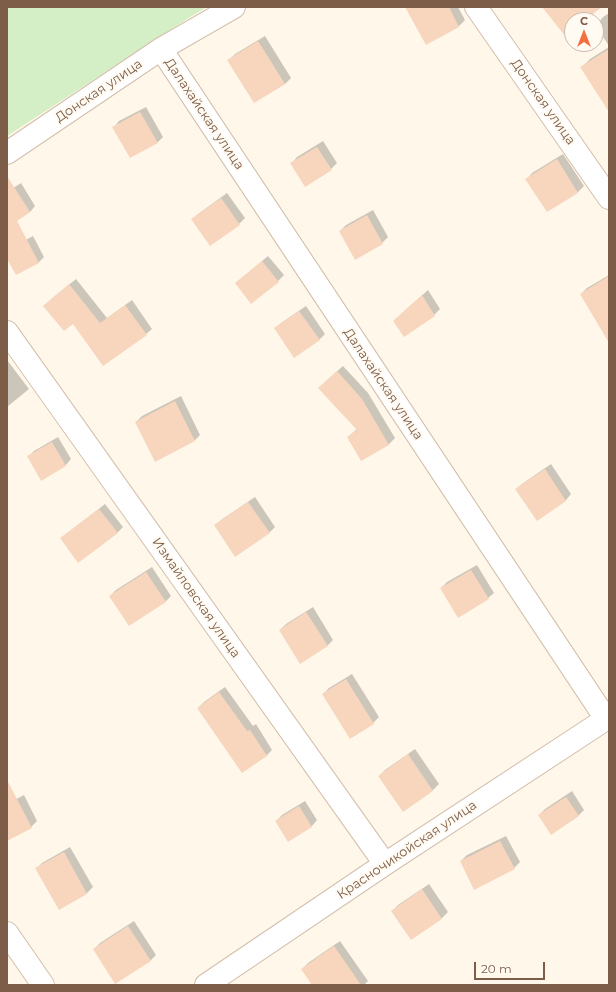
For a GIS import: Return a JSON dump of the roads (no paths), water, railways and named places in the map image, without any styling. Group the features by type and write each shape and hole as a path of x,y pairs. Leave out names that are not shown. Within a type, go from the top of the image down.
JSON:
{"street":[{"name":"Донская улица","path":"7,153 161,50 234,7"},
{"name":"Донская улица","path":"476,7 609,198"},
{"name":"Далахайская улица","path":"161,50 607,718"},
{"name":"Измайловская улица","path":"7,332 384,864"},
{"name":"Красночикойская улица","path":"206,985 384,864 607,718"},
{"path":"7,933 43,985"}]}
